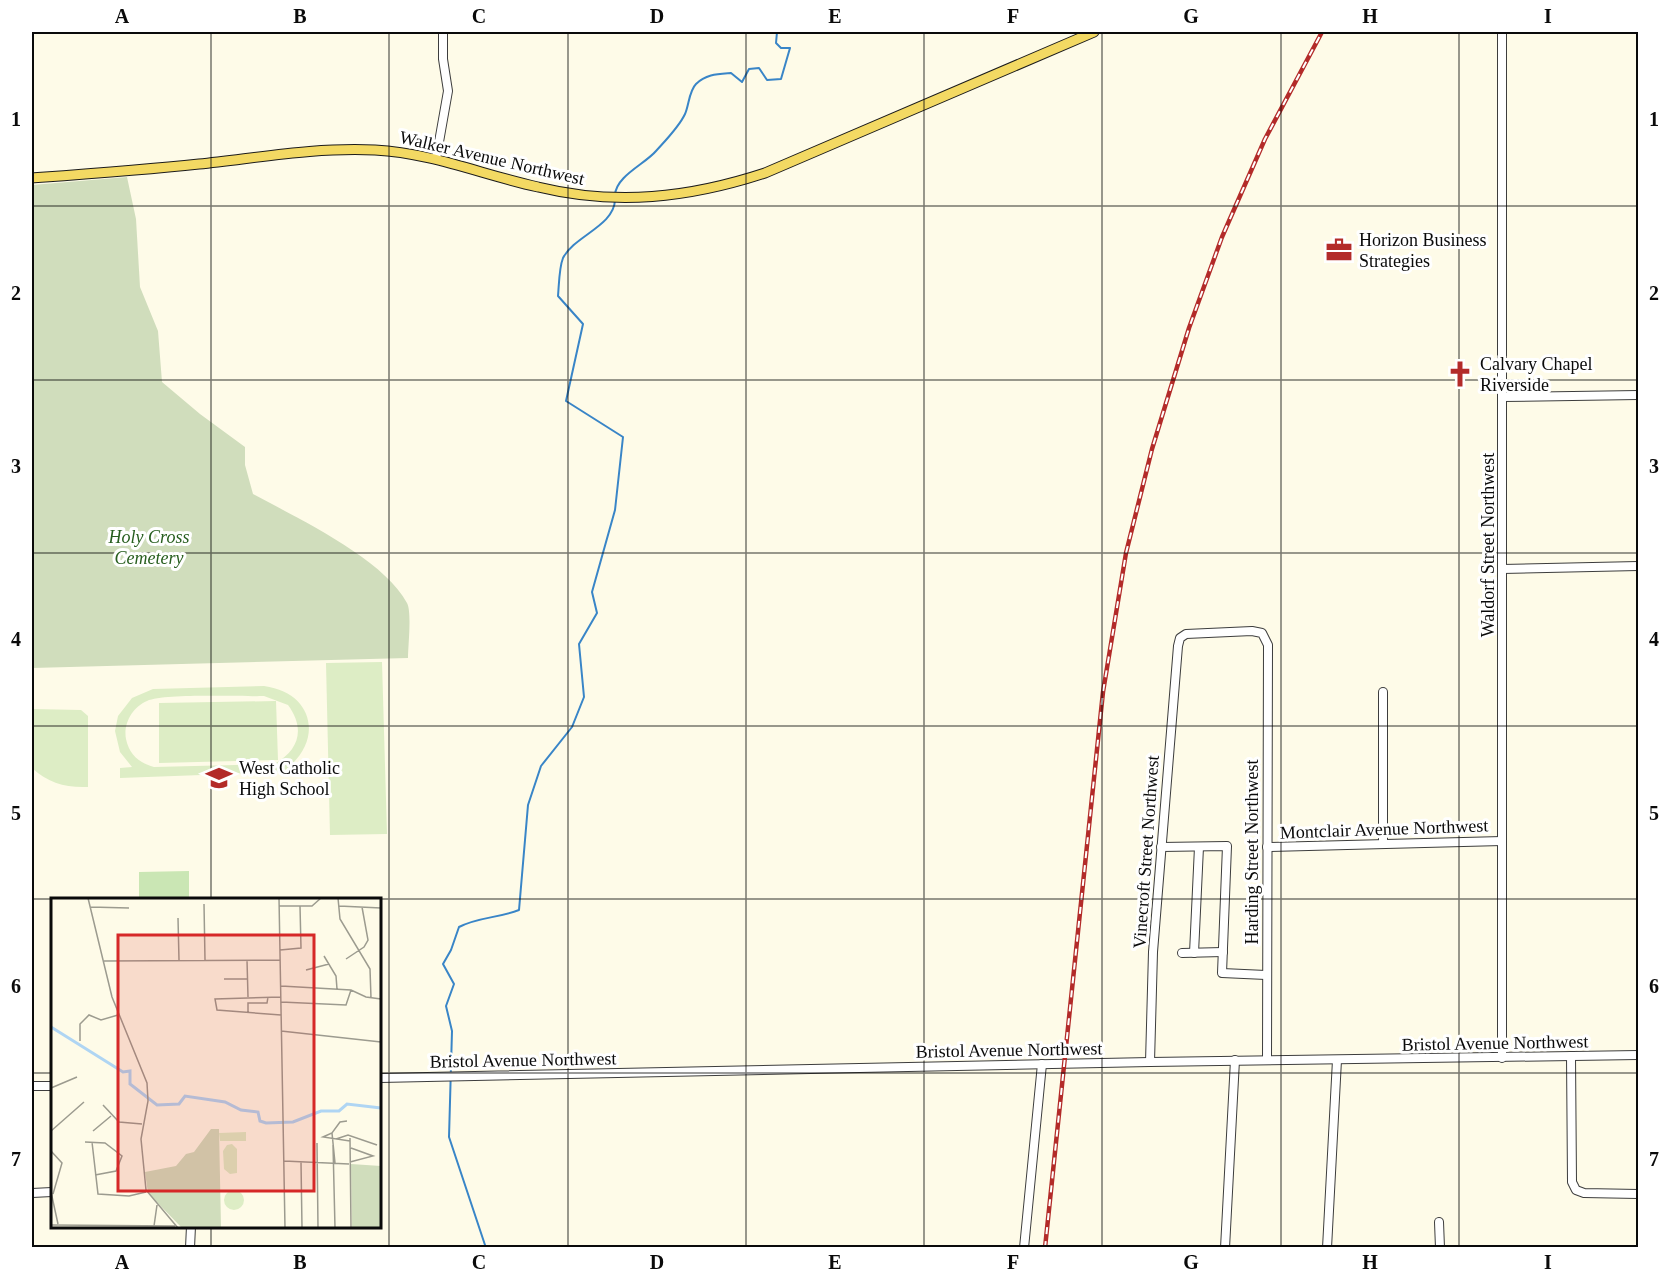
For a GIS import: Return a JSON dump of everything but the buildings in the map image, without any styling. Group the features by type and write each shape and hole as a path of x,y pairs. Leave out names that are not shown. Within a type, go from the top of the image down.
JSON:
{"main road":[{"name":"Walker Avenue Northwest","path":"32,178 116,173 343,149 400,152 436,159 537,187 606,198 637,199 706,190 765,173 1094,32"}],"street":[{"path":"436,159 448,91 443,59 443,32"},
{"name":"Waldorf Street Northwest","path":"1502,32 1502,1058"},
{"path":"1503,397 1638,395"},
{"path":"1502,569 1638,566"},
{"name":"Vinecroft Street Northwest","path":"1150,1062 1153,952 1180,638 1186,634 1252,631 1262,633 1268,645"},
{"name":"Harding Street Northwest","path":"1267,1060 1268,645"},
{"path":"1383,692 1383,843"},
{"name":"Montclair Avenue Northwest","path":"1267,847 1502,841"},
{"path":"1161,847 1227,846 1222,973 1266,975"},
{"path":"1194,953 1199,847"},
{"path":"1182,953 1223,952"},
{"name":"Bristol Avenue Northwest","path":"381,1078 1235,1060 1638,1055"},
{"path":"1570,1056 1572,1182 1576,1190 1584,1193 1638,1194"},
{"path":"1225,1248 1235,1060"},
{"path":"1327,1248 1337,1060"},
{"path":"1024,1248 1042,1064"},
{"path":"32,1086 51,1086"},
{"path":"32,1193 51,1192"},
{"path":"1439,1222 1440,1248"},
{"path":"190,1248 191,1228"}],"green space":[{"name":"Holy Cross Cemetery","path":"127,177 136,219 140,287 158,331 162,382 245,447 245,465 253,494 315,527 359,555 395,586 408,607 410,621 408,658 32,668 32,185"},
{"path":"382,662 387,834 330,835 326,663"},
{"path":"264,686 281,691 295,698 304,709 308,721 308,734 304,748 295,761 282,772 120,778 120,768 132,767 120,752 115,731 118,716 132,698 153,689","holes":["186,696 264,696 288,705 297,722 297,738 290,752 274,764 154,767 136,757 126,739 126,727 133,711 147,701 156,699"]},
{"path":"276,701 278,760 159,763 159,703"},
{"path":"32,709 81,710 88,716 88,787 72,787 58,783 32,768"},
{"path":"189,871 189,897 139,898 139,872"}],"waterway":[{"path":"615,195 620,182 651,156 676,129 685,114 692,90 704,78 731,73 742,82 749,69 759,68 767,80 781,79 790,48 781,48 776,43 777,32"},
{"path":"486,1248 449,1137 452,1031 446,1006 454,984 443,964 459,927 519,910 528,805 541,766 572,727 584,697 579,644 597,613 592,592 615,510 623,437 566,401 583,324 558,296 563,258 568,250 608,217 615,200"}],"railway":[{"path":"1045,1248 1103,692 1126,553 1152,449 1189,328 1222,237 1265,139 1322,32"}],"place":[{"name":"Horizon Business Strategies","path":"1339,250"},
{"name":"Calvary Chapel Riverside","path":"1460,374"},
{"name":"West Catholic High School","path":"219,778"}]}
